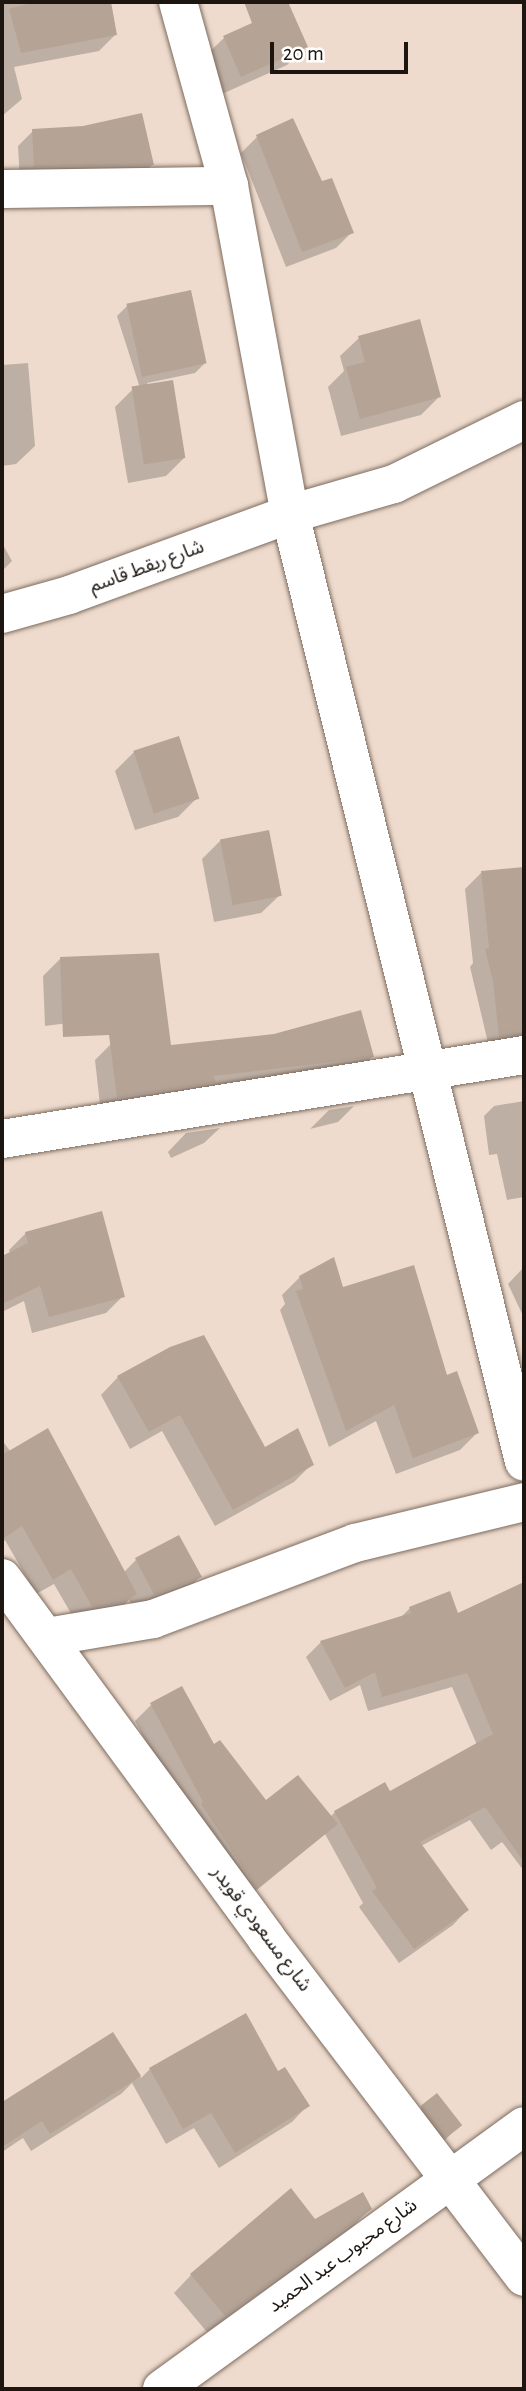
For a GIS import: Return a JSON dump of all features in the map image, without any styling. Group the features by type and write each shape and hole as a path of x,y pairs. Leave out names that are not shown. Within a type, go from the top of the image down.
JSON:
{"street":[{"path":"178,2 229,186 290,514 425,1070 524,1462"},
{"path":"2,189 229,186"},
{"name":"شارع ريقط قاسم","path":"2,614 69,596 290,514 394,484 524,420"},
{"path":"2,1139 524,1055"},
{"path":"47,1637 153,1619 355,1543 524,1502"},
{"name":"شارع مسعودي قويدر","path":"2,1578 266,1938 524,2277"},
{"name":"شارع محبوب عبد الحميد","path":"162,2389 450,2177 524,2126"}],"building":[{"path":"35,2 111,2 117,35 21,53 9,9"},
{"path":"244,2 288,2 308,47 241,77 223,36 252,23"},
{"path":"142,113 154,165 34,167 32,129 83,126"},
{"path":"293,118 322,181 332,178 354,233 302,252 256,135"},
{"path":"191,290 207,363 142,377 126,304"},
{"path":"420,319 441,397 360,419 346,367 365,362 358,336"},
{"path":"173,380 185,458 144,465 132,387"},
{"path":"179,736 199,799 154,814 133,751"},
{"path":"269,830 282,896 233,905 220,840"},
{"path":"524,867 524,1034 499,1037 493,981 485,949 489,948 481,871"},
{"path":"159,953 171,1045 274,1034 361,1010 374,1057 213,1076 216,1082 117,1098 109,1035 63,1037 60,957"},
{"path":"102,1211 125,1297 49,1317 40,1286 2,1304 2,1256 28,1243 25,1232"},
{"path":"334,1257 343,1287 414,1265 447,1375 457,1371 479,1433 413,1458 394,1405 346,1431 296,1291 303,1289 299,1276"},
{"path":"204,1335 265,1447 298,1428 314,1465 233,1510 180,1415 149,1432 117,1376 170,1347"},
{"path":"48,1428 137,1594 125,1602 92,1607 71,1569 53,1580 22,1526 2,1539 2,1455"},
{"path":"179,1535 202,1577 154,1595 135,1558"},
{"path":"524,1582 524,1862 485,1807 420,1842 469,1910 414,1949 372,1891 377,1888 334,1811 385,1782 390,1791 493,1734 467,1673 382,1697 375,1672 345,1688 320,1641 411,1613 409,1607 450,1591 458,1613"},
{"path":"182,1686 214,1744 220,1740 266,1800 298,1775 338,1824 257,1889 201,1804 203,1802 150,1703"},
{"path":"246,2013 278,2071 285,2067 310,2106 235,2153 211,2113 183,2129 149,2068"},
{"path":"113,2032 141,2076 50,2134 42,2121 2,2147 2,2102"},
{"path":"437,2093 462,2125 446,2138 420,2106"},
{"path":"291,2188 315,2219 363,2192 372,2209 225,2316 190,2274"}]}
